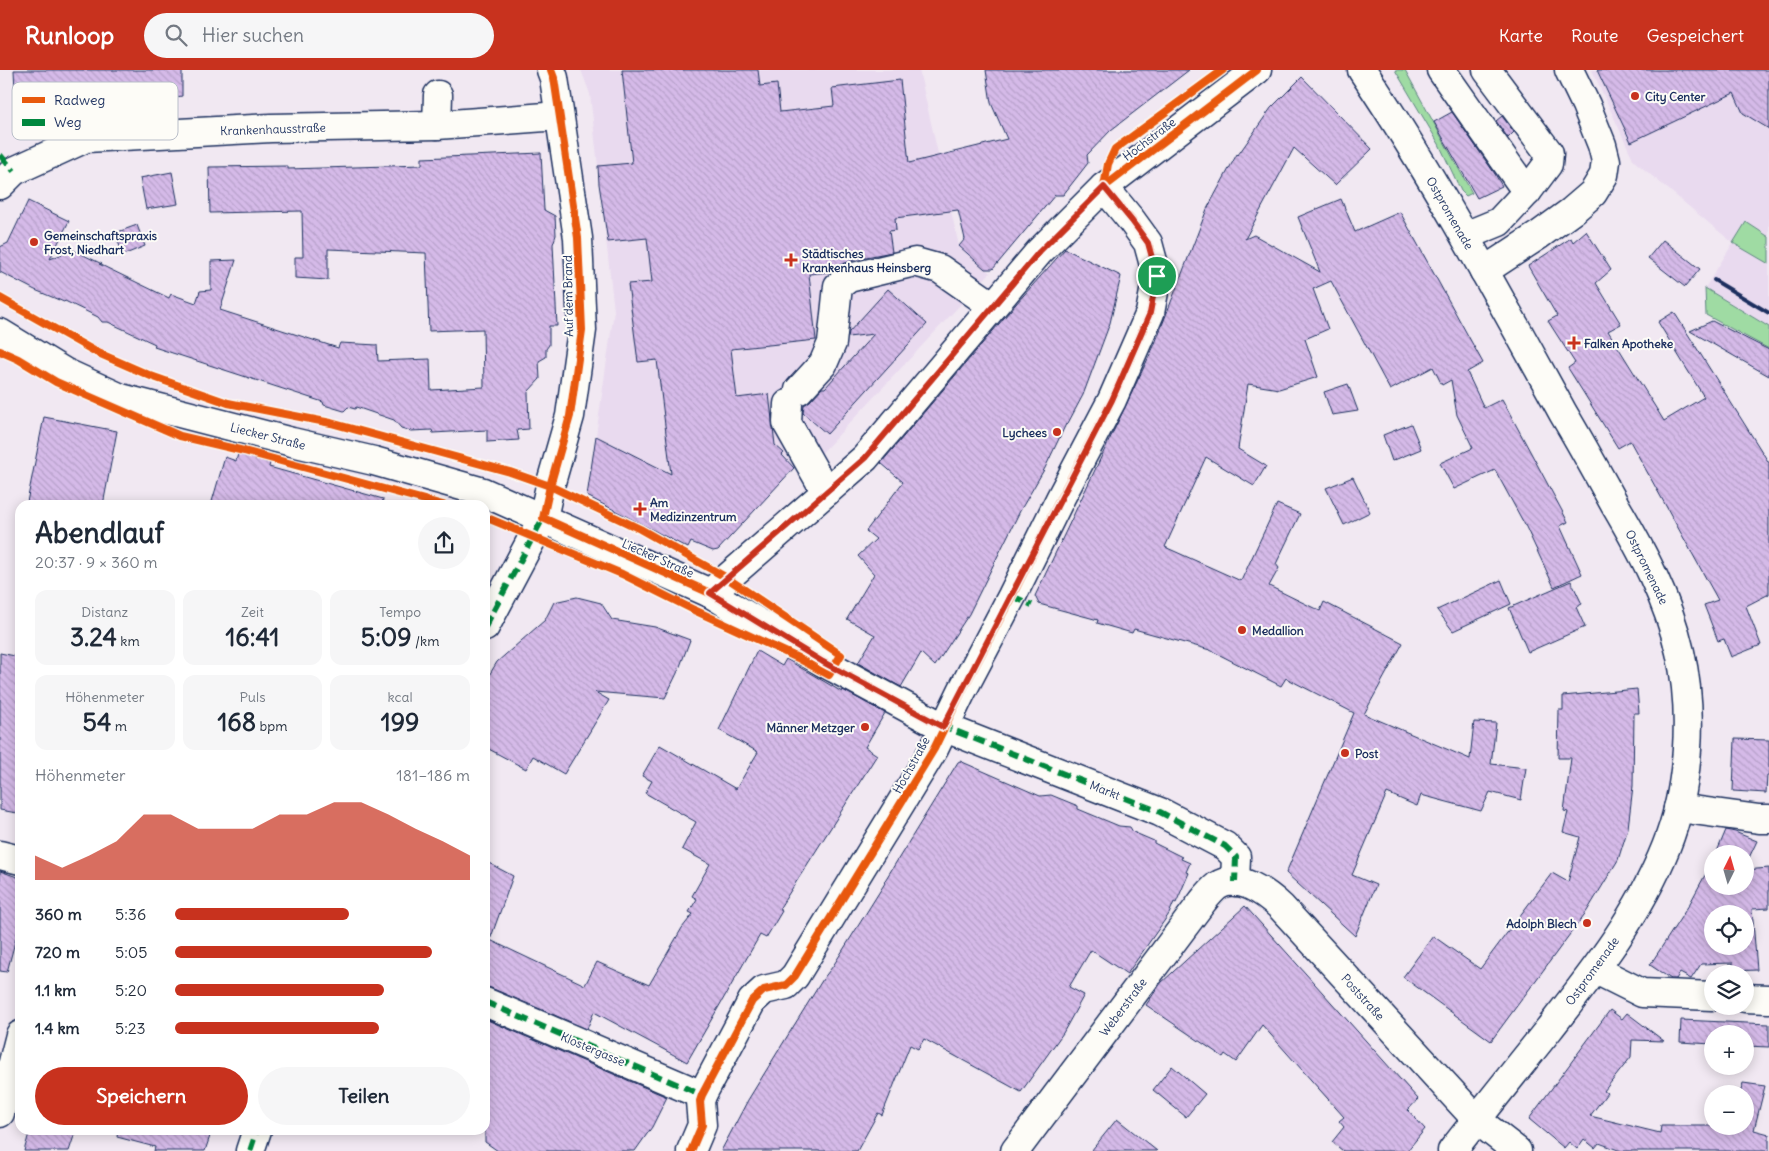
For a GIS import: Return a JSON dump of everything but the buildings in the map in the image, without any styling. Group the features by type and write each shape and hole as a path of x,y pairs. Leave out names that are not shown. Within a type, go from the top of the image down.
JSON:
{"street":[{"name":"Auf dem Brand","path":"490,618 543,518 570,416 582,330 578,238 554,78 551,70"},
{"name":"Hochstraße","path":"691,1151 702,1125 700,1101 702,1096 752,1001 764,990 786,985 796,976 924,768 943,727 1022,601 1061,497 1112,400 1150,313 1157,276 1148,243 1104,187 1257,70"},
{"name":"Ostpromenade","path":"1362,70 1465,236 1636,540 1665,602 1680,652 1686,693 1685,771 1678,808 1667,846 1644,895 1596,970 1452,1151"},
{"path":"1441,70 1527,192"},
{"path":"1465,236 1499,222 1527,192 1548,164 1549,153 1486,70"},
{"path":"1484,271 1572,211 1593,193 1604,175 1606,162 1602,145 1569,70"},
{"path":"436,126 438,95"},
{"name":"Krankenhausstraße","path":"178,133 271,128 436,126 559,116"},
{"name":"Krankenhausstraße","path":"0,185 14,171 82,140"},
{"path":"710,593 865,458 1039,252 1104,187"},
{"path":"826,492 787,423 794,397 823,364 832,343 838,286 849,278 915,262 940,269 993,306"},
{"name":"Liecker Straße","path":"0,333 64,372 121,398 374,461 483,492 710,593 823,662 943,727"},
{"name":"Markt","path":"943,727 1160,812 1193,829 1225,846 1236,857 1239,882"},
{"path":"1678,808 1760,819 1769,818"},
{"path":"0,855 15,859"},
{"name":"Weberstraße","path":"1015,1151 1203,901 1217,886 1226,882 1239,882"},
{"name":"Poststraße","path":"1239,882 1259,890 1281,906 1477,1120 1517,1151"},
{"path":"1596,970 1642,992 1704,996"},
{"path":"1754,998 1769,999"},
{"name":"Klostergasse","path":"490,1004 702,1096"},
{"path":"0,1113 15,1054"},
{"path":"250,1151 255,1135"}],"shaded area":[{"name":"Städtisches Krankenhaus Heinsberg","path":"581,70 919,70 959,246 990,273 801,475 782,455 668,448 670,473 668,473 596,436 614,311 590,94"},
{"path":"1592,70 1769,70 1769,327 1705,288 1733,243 1634,161"}],"green space":[{"path":"1395,70 1405,70 1472,193 1466,196 1461,191 1439,144"},
{"path":"1746,222 1769,237 1769,264 1733,243"},
{"path":"1705,288 1769,327 1769,349 1706,315"}],"railway":[{"path":"1714,280 1769,313"}],"marked path":[{"path":"0,155 14,171"},
{"path":"490,618 543,518"},
{"path":"1012,596 1032,605"},
{"path":"940,725 1160,812 1225,846 1236,857 1235,882"},
{"path":"490,1004 702,1095"},
{"path":"250,1151 255,1135"}],"cycle path":[{"path":"551,70 554,78 578,238 582,330 570,416 543,518 710,593 823,662 943,727"},
{"path":"1104,187 1108,164 1115,149 1223,70"},
{"path":"1104,187 1257,70"},
{"path":"691,1151 702,1125 700,1101 702,1095 752,1001 764,990 786,985 795,976 934,749 1112,400 1150,313 1157,276 1148,243 1104,187"},
{"path":"0,298 96,352 151,376 228,403 331,423 510,472 550,486 640,529 727,578 841,655 829,675 798,658 622,574 490,519"},
{"path":"0,351 18,359 56,382 180,436 244,451 425,500"}],"place":[{"name":"City Center","path":"1635,96"},
{"name":"Gemeinschaftspraxis Frost, Niedhart","path":"34,242"},
{"name":"Städtisches Krankenhaus Heinsberg","path":"791,260"},
{"name":"Falken Apotheke","path":"1574,343"},
{"name":"Lychees","path":"1057,432"},
{"name":"Am Medizinzentrum","path":"640,509"},
{"name":"Medallion","path":"1242,630"},
{"name":"Männer Metzger","path":"865,727"},
{"name":"Post","path":"1345,753"},
{"name":"Adolph Blech","path":"1587,923"}],"route":[{"path":"1104,187 1148,243 1157,276 1150,313 1112,400 943,727 823,662 710,593 865,458 1039,252 1104,187"}]}
